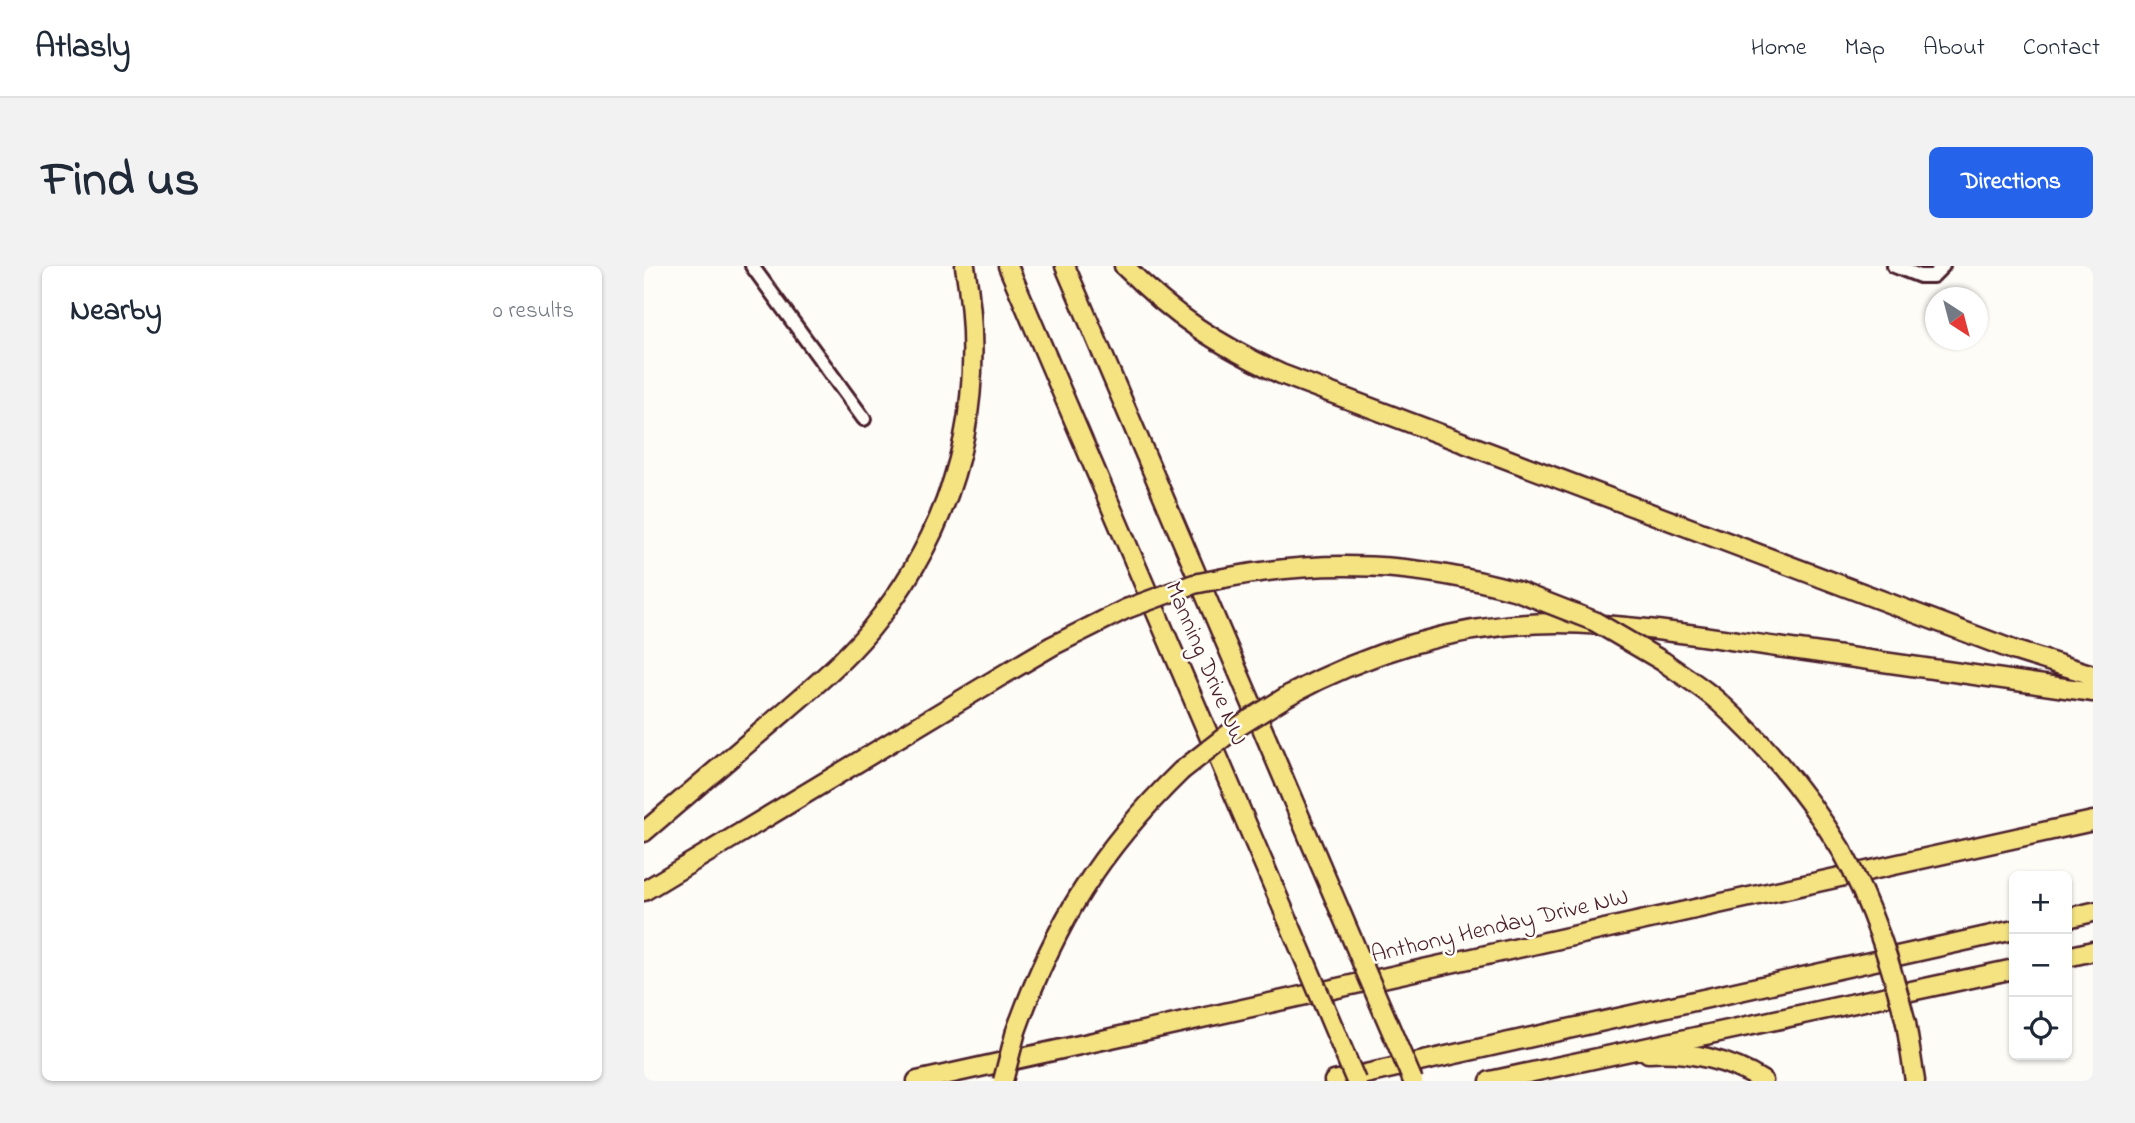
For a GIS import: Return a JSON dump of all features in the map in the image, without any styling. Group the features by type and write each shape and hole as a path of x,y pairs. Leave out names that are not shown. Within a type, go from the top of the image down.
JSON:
{"highway":[{"path":"644,832 849,653 892,602 911,573 930,538 962,452 974,353 965,266"},
{"name":"Manning Drive NW","path":"1008,266 1356,1081"},
{"name":"Manning Drive NW","path":"1065,266 1413,1081"},
{"path":"1124,266 1174,312 1212,339 1281,374 2016,651 2093,675"},
{"path":"644,891 1052,646 1126,609 1194,584 1298,567 1347,565 1421,570 1469,578 1517,591 1594,621 1664,662 1720,702 1759,741 1790,775 1820,816 1842,850 1874,916 1894,974 1906,1023 1915,1081"},
{"path":"1003,1081 1016,1031 1045,957 1075,900 1123,832 1181,771 1236,728 1289,695 1358,662 1437,638 1490,628 1555,624 1633,628 1705,637 2093,692"},
{"name":"Anthony Henday Drive NW","path":"917,1081 2093,821"},
{"path":"2072,917 2093,912"},
{"path":"1334,1081 2009,931"},
{"path":"2072,956 2093,951"},
{"path":"1490,1081 2009,971"},
{"path":"1589,1059 1657,1053 1694,1056 1739,1067 1763,1081"}],"street":[{"path":"752,266 864,419"},
{"path":"1894,266 1920,276 1933,276 1943,266"}]}
